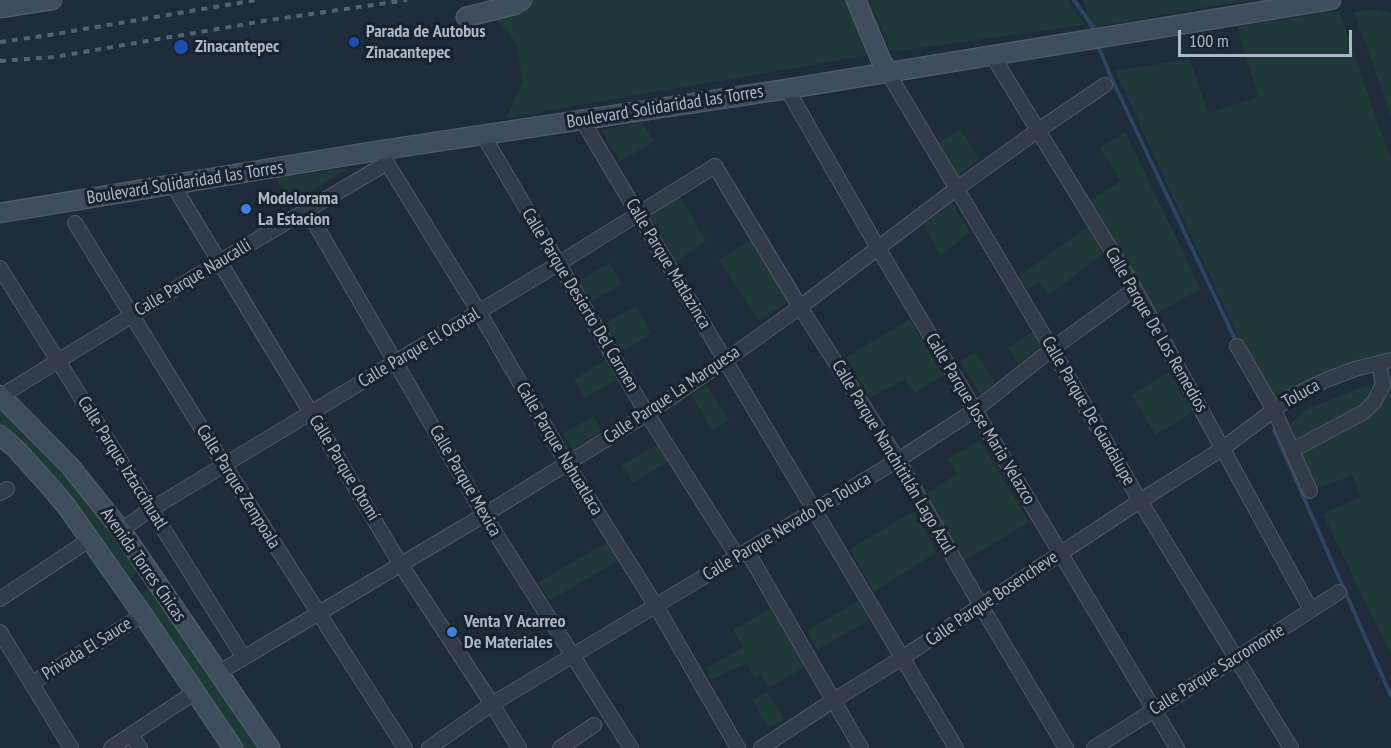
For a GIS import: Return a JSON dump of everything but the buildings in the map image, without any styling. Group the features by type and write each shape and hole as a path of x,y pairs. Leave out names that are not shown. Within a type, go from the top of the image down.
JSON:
{"main road":[{"path":"0,8 52,0"},
{"path":"466,17 514,5 522,0"},
{"path":"856,0 888,73"},
{"name":"Boulevard Solidaridad las Torres","path":"0,213 172,185 384,157 483,135 888,73 1331,0"},
{"name":"Avenida Torres Chicas","path":"0,396 70,466 121,530 270,748"},
{"name":"Avenida Torres Chicas","path":"0,435 17,450 67,507 233,748"},
{"path":"128,593 145,585 152,575"}],"street":[{"name":"Calle Parque De Los Remedios","path":"992,56 1135,289 1311,610"},
{"name":"Calle Parque De Guadalupe","path":"888,73 1140,501 1290,748"},
{"name":"Calle Parque La Marquesa","path":"218,673 484,515 647,414 800,307 956,189 1106,85"},
{"name":"Calle Parque Jose Maria Velazco","path":"787,89 1060,554 1177,748"},
{"name":"Calle Parque Matlazinca","path":"582,120 956,748"},
{"name":"Calle Parque Desierto Del Carmen","path":"483,135 647,414 742,553 834,700 861,748"},
{"name":"Calle Parque Naucalli","path":"0,396 307,210 384,157"},
{"name":"Calle Parque Nahuatlaca","path":"384,157 567,464 656,606 738,748"},
{"name":"Calle Parque El Ocotal","path":"121,530 150,510 638,215 714,166 717,168"},
{"name":"Calle Parque Nanchititlán Lago Azul","path":"717,168 800,307 898,460 981,606 1066,748"},
{"name":"Calle Parque Otomí","path":"172,185 401,565 519,748"},
{"name":"Calle Parque Mexica","path":"307,210 484,515 632,748"},
{"name":"Calle Parque Zempoala","path":"75,223 224,465 405,748"},
{"name":"Calle Parque Iztaccíhuatl","path":"0,268 244,658"},
{"name":"Calle Parque Nevado De Toluca","path":"429,748 492,704 898,460 975,410 1052,349 1135,289"},
{"path":"1237,346 1274,410 1310,491"},
{"name":"Toluca","path":"1222,449 1292,396 1355,369 1385,362"},
{"path":"1293,450 1365,412 1383,386 1385,362"},
{"name":"Calle Parque Bosencheve","path":"761,748 1222,449"},
{"path":"0,599 89,540"},
{"name":"Calle Parque Sacromonte","path":"1094,748 1339,592"},
{"name":"Privada El Sauce","path":"32,683 143,615"},
{"path":"0,632 71,748"},
{"path":"111,748 195,692"},
{"path":"560,748 594,725"},
{"path":"131,735 140,748"}],"green space":[{"path":"521,0 846,0 869,55 506,118 523,82 516,42 482,6"},
{"path":"870,0 1068,0 1085,25 891,52"},
{"path":"1083,0 1248,0 1093,27"},
{"path":"1376,9 1391,13 1391,116 1354,12"},
{"path":"1339,11 1391,160 1391,356 1306,387 1275,417 1115,71 1190,59 1208,113 1258,97 1237,26"},
{"path":"642,122 654,142 620,161 601,130"},
{"path":"961,129 979,159 958,176 938,143"},
{"path":"1125,132 1201,289 1155,314 1089,201 1121,181 1100,148"},
{"path":"349,168 290,204 276,178"},
{"path":"678,193 706,241 676,262 648,213"},
{"path":"952,203 970,232 940,256 924,225"},
{"path":"1087,227 1103,254 1048,296 1039,283 1028,290 1019,276"},
{"path":"752,239 788,301 759,321 719,260"},
{"path":"610,263 622,284 591,302 578,281"},
{"path":"636,306 651,334 621,353 603,324"},
{"path":"910,319 943,376 914,393 905,379 870,398 846,357"},
{"path":"1033,331 1042,346 1018,364 1008,348"},
{"path":"975,352 995,382 981,395 960,362"},
{"path":"606,359 616,380 585,398 574,380"},
{"path":"1169,372 1192,412 1156,435 1131,395"},
{"path":"1391,376 1391,656 1323,514 1360,497 1353,475 1315,490 1283,432 1305,410"},
{"path":"707,386 729,420 712,430 691,395"},
{"path":"0,409 64,470 138,571 129,581 0,427"},
{"path":"593,416 602,431 573,450 563,434"},
{"path":"980,440 1029,522 965,561 926,494 957,474 948,459"},
{"path":"657,444 668,462 633,483 622,465"},
{"path":"914,511 937,552 874,592 850,549"},
{"path":"606,543 619,560 549,601 538,582"},
{"path":"150,588 259,748 240,748 139,597"},
{"path":"858,601 869,620 817,650 807,631"},
{"path":"771,608 805,667 768,688 761,675 754,678 746,663 711,680 707,668 743,647 733,630"},
{"path":"767,692 785,720 768,728 752,700"}],"waterway":[{"path":"1074,0 1093,27 1095,35"},
{"path":"1098,45 1234,337"},
{"path":"1274,430 1391,696"}],"railway":[{"path":"0,42 256,0"},
{"path":"0,61 54,57 270,20 407,0"}],"place":[{"name":"Parada de Autobus Zinacantepec","path":"354,42"},
{"name":"Zinacantepec","path":"181,47"},
{"name":"Modelorama La Estacion","path":"246,209"},
{"name":"Venta Y Acarreo De Materiales","path":"452,632"}]}
